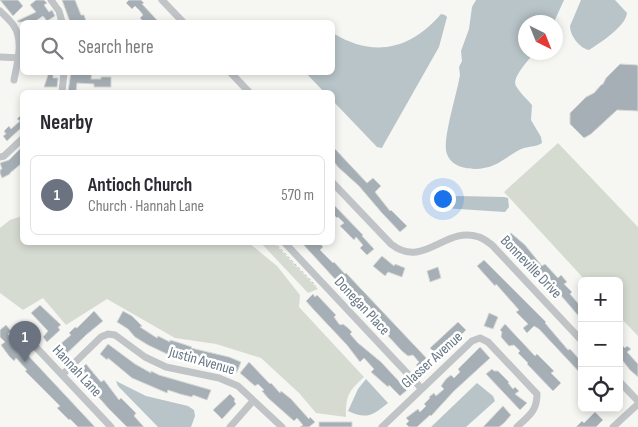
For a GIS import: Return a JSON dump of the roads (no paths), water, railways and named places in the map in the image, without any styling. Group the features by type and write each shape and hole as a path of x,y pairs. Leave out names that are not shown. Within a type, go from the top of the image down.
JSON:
{"street":[{"path":"51,0 59,10 62,20"},
{"path":"162,0 181,20"},
{"path":"0,11 14,26 19,39 20,58 14,80"},
{"path":"0,57 20,58"},
{"path":"62,90 64,75"},
{"path":"233,75 247,90"},
{"path":"0,157 4,156 20,142"},
{"name":"Bonneville Drive","path":"335,185 400,251 414,253 426,250 453,237 469,234 480,237 492,245 578,337"},
{"name":"Donegan Place","path":"287,245 421,388"},
{"name":"Hannah Lane","path":"29,331 33,344 111,427"},
{"name":"Justin Avenue","path":"62,374 101,337 108,334 114,335 145,357 166,367 218,378 238,386 282,427"},
{"name":"Glasser Avenue","path":"382,427 472,341 480,338 488,342 537,394 537,404 534,411 517,427"},
{"path":"613,427 638,402 623,385"},
{"path":"230,427 253,401"}],"place":[{"name":"Antioch Church","path":"25,362"}]}
